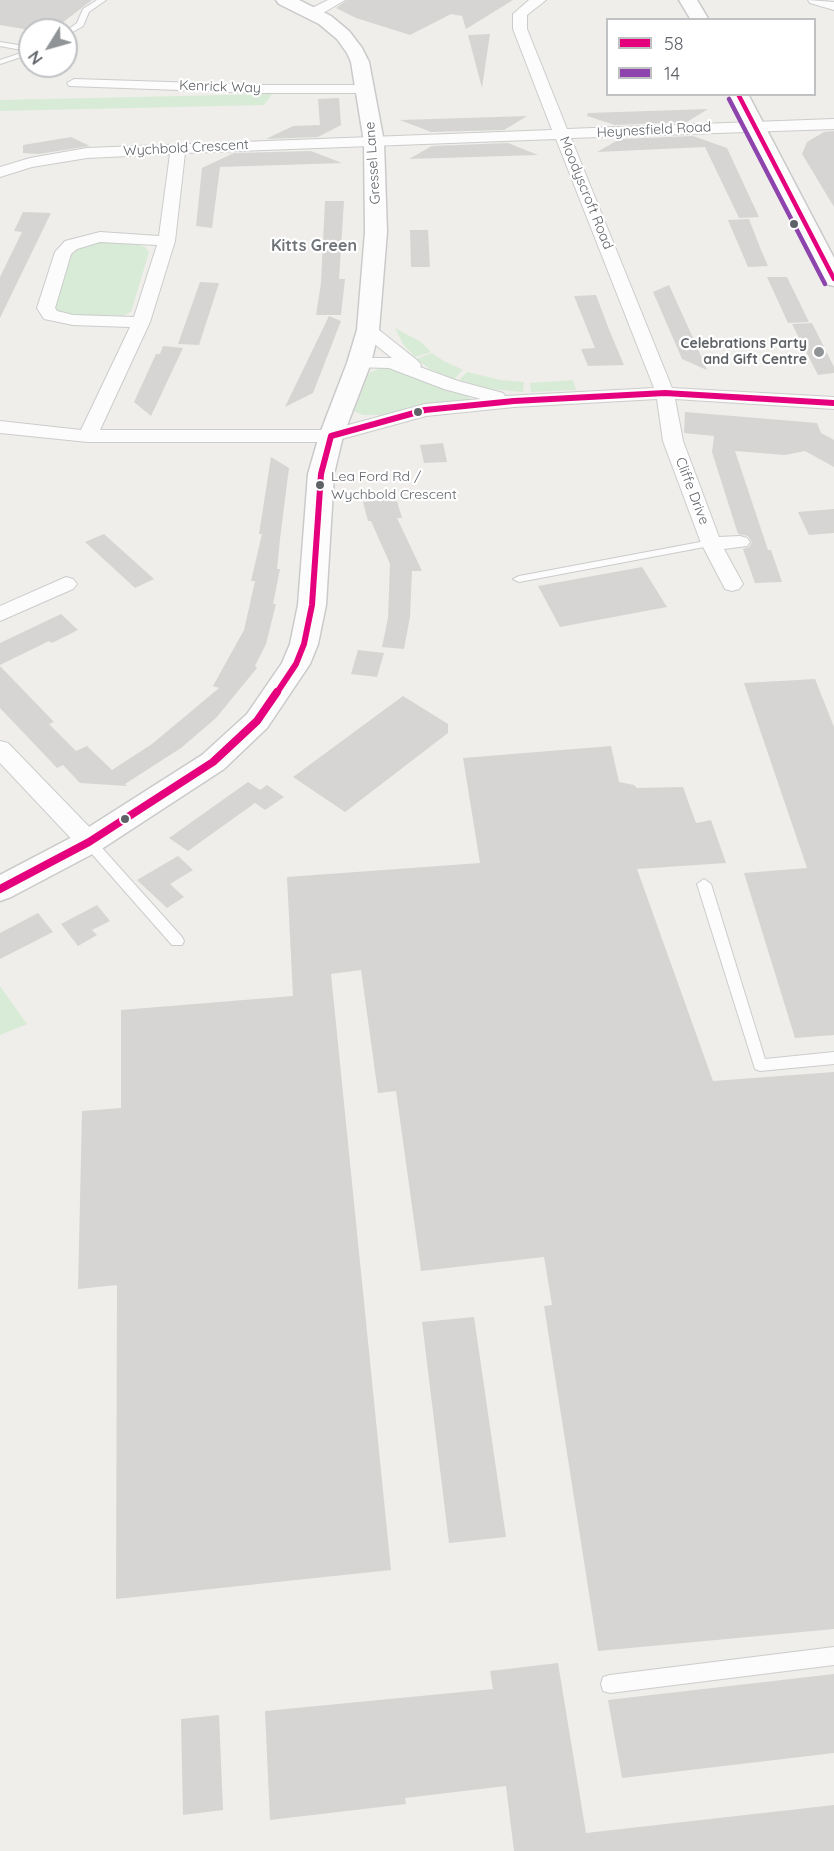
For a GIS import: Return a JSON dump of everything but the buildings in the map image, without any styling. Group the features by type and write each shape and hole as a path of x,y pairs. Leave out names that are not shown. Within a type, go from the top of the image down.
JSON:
{"street":[{"name":"Gressel Lane","path":"0,889 89,842 213,762 257,722 296,664 304,644 312,605 321,474 334,428 359,363 368,330 376,232 374,142 360,62 350,43 334,27 313,13 285,0"},
{"path":"313,13 338,0"},
{"name":"Moodyscroft Road","path":"539,0 520,14 520,29 665,393"},
{"path":"688,0 699,18"},
{"path":"815,0 834,6"},
{"path":"138,85 146,66"},
{"name":"Kenrick Way","path":"74,83 365,89"},
{"path":"739,96 834,279"},
{"name":"Heynesfield Road","path":"374,142 834,124"},
{"name":"Wychbold Crescent","path":"0,172 30,163 87,153 374,142"},
{"path":"88,436 141,322 167,241 178,148"},
{"path":"141,322 73,320 50,315 46,308 63,252 71,245 100,237 167,241"},
{"path":"368,330 430,378"},
{"path":"359,363 391,363 430,378 514,401"},
{"path":"0,427 88,436 334,428 425,410 514,401 665,393 834,403"},
{"name":"Cliffe Drive","path":"665,393 673,441 711,543 732,584"},
{"path":"711,543 740,542"},
{"path":"0,614 66,584"},
{"path":"0,749 89,842"}],"lane":[{"path":"78,25 86,11 102,0"},
{"path":"0,44 18,48"},
{"path":"0,62 18,55"},
{"path":"519,579 711,543"},
{"path":"89,842 177,941"},
{"path":"704,885 760,1065 834,1058"},
{"path":"610,1684 834,1656"}],"green space":[{"path":"272,94 264,105 0,111 0,100"},
{"path":"100,241 133,243 145,247 149,252 131,312 121,317 69,316 59,313 55,309 70,252 77,246"},
{"path":"395,328 421,342 431,352 415,357 403,344"},
{"path":"432,353 463,370 454,379 430,369 416,359"},
{"path":"385,366 467,395 471,399 383,415 363,415 354,411 369,373"},
{"path":"467,372 501,380 524,382 523,392 491,389 459,380"},
{"path":"573,380 576,390 531,392 530,383"},
{"path":"0,986 27,1024 0,1035"}],"transit line":[{"name":"58","path":"739,96 834,279"},
{"name":"14","path":"729,99 825,284"},
{"name":"58","path":"0,889 89,842 176,787 213,762 257,721 296,664 304,644 312,605 321,474 331,436 425,410 514,401 665,393 834,403"}],"place":[{"name":"Celebrations Party and Gift Centre","path":"819,352"},
{"name":"Lea Ford Rd / Wychbold Crescent","path":"320,485"}],"district":[{"name":"Kitts Green","path":"314,246"}]}
